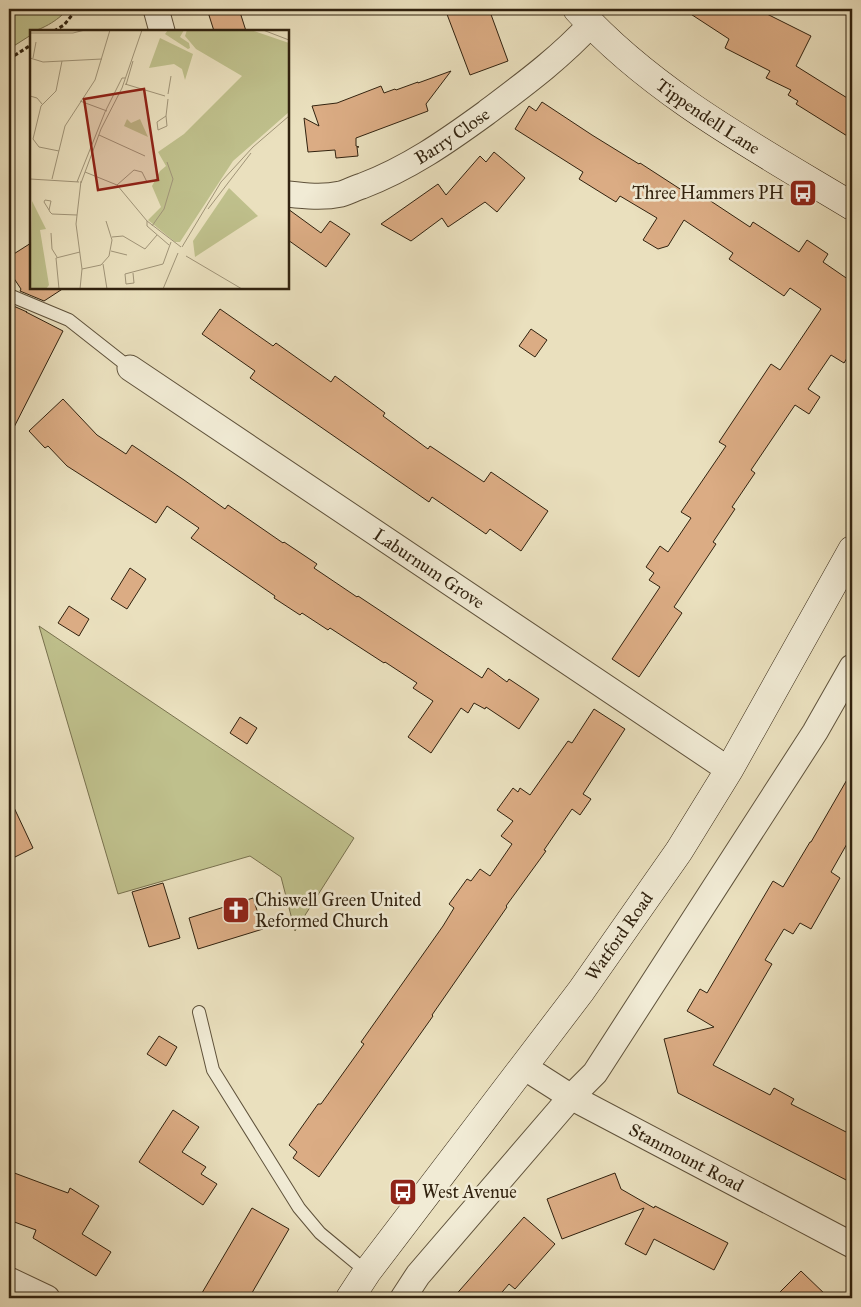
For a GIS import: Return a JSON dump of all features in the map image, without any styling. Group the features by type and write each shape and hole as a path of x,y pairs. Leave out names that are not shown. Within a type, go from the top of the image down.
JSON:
{"main road":[{"name":"Tippendell Lane","path":"584,16 626,57 704,116 848,201"},
{"name":"Watford Road","path":"350,1298 367,1272 581,991 679,851 729,770 852,550"}],"street":[{"path":"156,9 162,30"},
{"name":"Barry Close","path":"289,194 315,197 340,194 408,166 443,144 561,54 584,16"},
{"name":"Laburnum Grove","path":"130,368 729,770"},
{"path":"403,1298 418,1275 571,1097 595,1073 815,732 852,666"},
{"name":"Stanmount Road","path":"524,1067 571,1097 852,1245"},
{"path":"9,1280 47,1298"}],"lane":[{"path":"9,294 69,320 130,368"},
{"path":"199,1012 213,1070 299,1208 320,1233 367,1272"}],"path":[{"path":"56,30 64,25 77,9"},
{"path":"9,59 30,46"}],"green space":[{"path":"9,9 67,9 46,26 30,30 30,36 9,49"},
{"path":"39,626 354,838 295,931 281,877 250,856 118,894"}],"building":[{"path":"207,9 239,9 246,30 214,30"},
{"path":"445,9 489,9 508,61 470,75"},
{"path":"683,9 757,9 811,36 796,66 852,101 852,139 796,104 798,101 788,95 791,90 766,78 770,71 725,48 729,39"},
{"path":"451,71 426,104 428,111 356,138 356,146 359,147 357,147 358,156 336,158 335,150 308,152 304,118 319,126 312,106 337,103 381,86 384,93 396,90"},
{"path":"542,102 694,198 697,192 750,227 753,222 799,252 807,240 828,254 823,262 852,282 852,350 844,363 831,355 808,389 820,397 809,414 795,405 751,470 755,473 732,507 735,509 713,542 716,544 674,607 682,613 639,677 612,659 660,587 649,580 654,573 646,567 660,546 668,552 691,518 681,512 726,446 719,442 771,364 780,370 821,309 790,288 784,296 729,259 733,253 684,220 668,246 658,249 643,240 657,218 620,196 616,202 579,179 583,172 515,129 529,106 536,111"},
{"path":"494,152 525,178 497,212 485,202 448,227 442,218 411,241 381,224 438,184 446,195 480,156 486,162"},
{"path":"289,210 321,233 330,221 350,234 326,267 289,241"},
{"path":"30,244 30,289 62,289 44,301 20,291 21,289 9,271 9,257"},
{"path":"9,304 63,331 9,437"},
{"path":"220,309 273,346 276,343 331,382 335,376 385,413 383,416 428,449 430,446 484,482 491,472 548,511 521,551 490,529 486,534 432,497 429,502 250,378 255,371 202,334"},
{"path":"531,329 547,340 535,357 519,346"},
{"path":"63,399 97,435 126,454 132,445 225,509 228,505 317,564 314,568 482,678 488,668 507,682 509,679 539,699 519,729 486,707 485,709 474,703 468,713 461,708 431,753 408,737 433,701 413,688 417,683 330,628 328,630 302,613 300,615 274,598 275,596 191,538 199,528 167,506 156,523 67,466 48,446 45,448 29,431"},
{"path":"130,568 146,579 127,609 111,599"},
{"path":"69,606 89,619 79,636 58,623"},
{"path":"594,709 625,729 583,794 591,799 580,815 572,809 544,850 546,851 506,906 433,1016 319,1177 293,1158 297,1152 289,1145 364,1044 361,1042 443,926 454,908 449,904 467,879 471,881 480,869 490,876 512,844 501,836 513,821 497,810 513,788 518,792 520,788 530,795 568,741 572,743"},
{"path":"240,717 257,728 247,744 230,733"},
{"path":"852,771 852,835 831,872 840,878 811,929 800,923 793,934 784,929 765,960 772,964 713,1065 770,1095 774,1088 794,1099 791,1104 852,1135 852,1183 678,1093 664,1039 714,1027 687,1011 700,989 707,993 773,881 783,887"},
{"path":"9,797 33,848 15,857 9,843"},
{"path":"163,883 180,938 149,947 132,892"},
{"path":"253,898 263,929 198,949 189,918"},
{"path":"159,1036 177,1047 166,1066 147,1054"},
{"path":"173,1110 199,1127 182,1152 206,1167 201,1174 217,1184 203,1205 139,1162"},
{"path":"9,1171 68,1193 70,1188 99,1206 82,1234 111,1252 96,1276 33,1238 36,1230 9,1220"},
{"path":"615,1173 621,1189 654,1208 655,1206 728,1243 714,1270 654,1239 646,1255 625,1244 644,1208 562,1239 547,1199"},
{"path":"252,1208 289,1229 249,1298 199,1298"},
{"path":"524,1217 555,1244 515,1289 509,1284 497,1298 453,1298"},
{"path":"801,1271 829,1298 774,1298"}],"place":[{"name":"Three Hammers PH","path":"803,193"},
{"name":"Chiswell Green United Reformed Church","path":"236,910"},
{"name":"West Avenue","path":"403,1192"}]}
